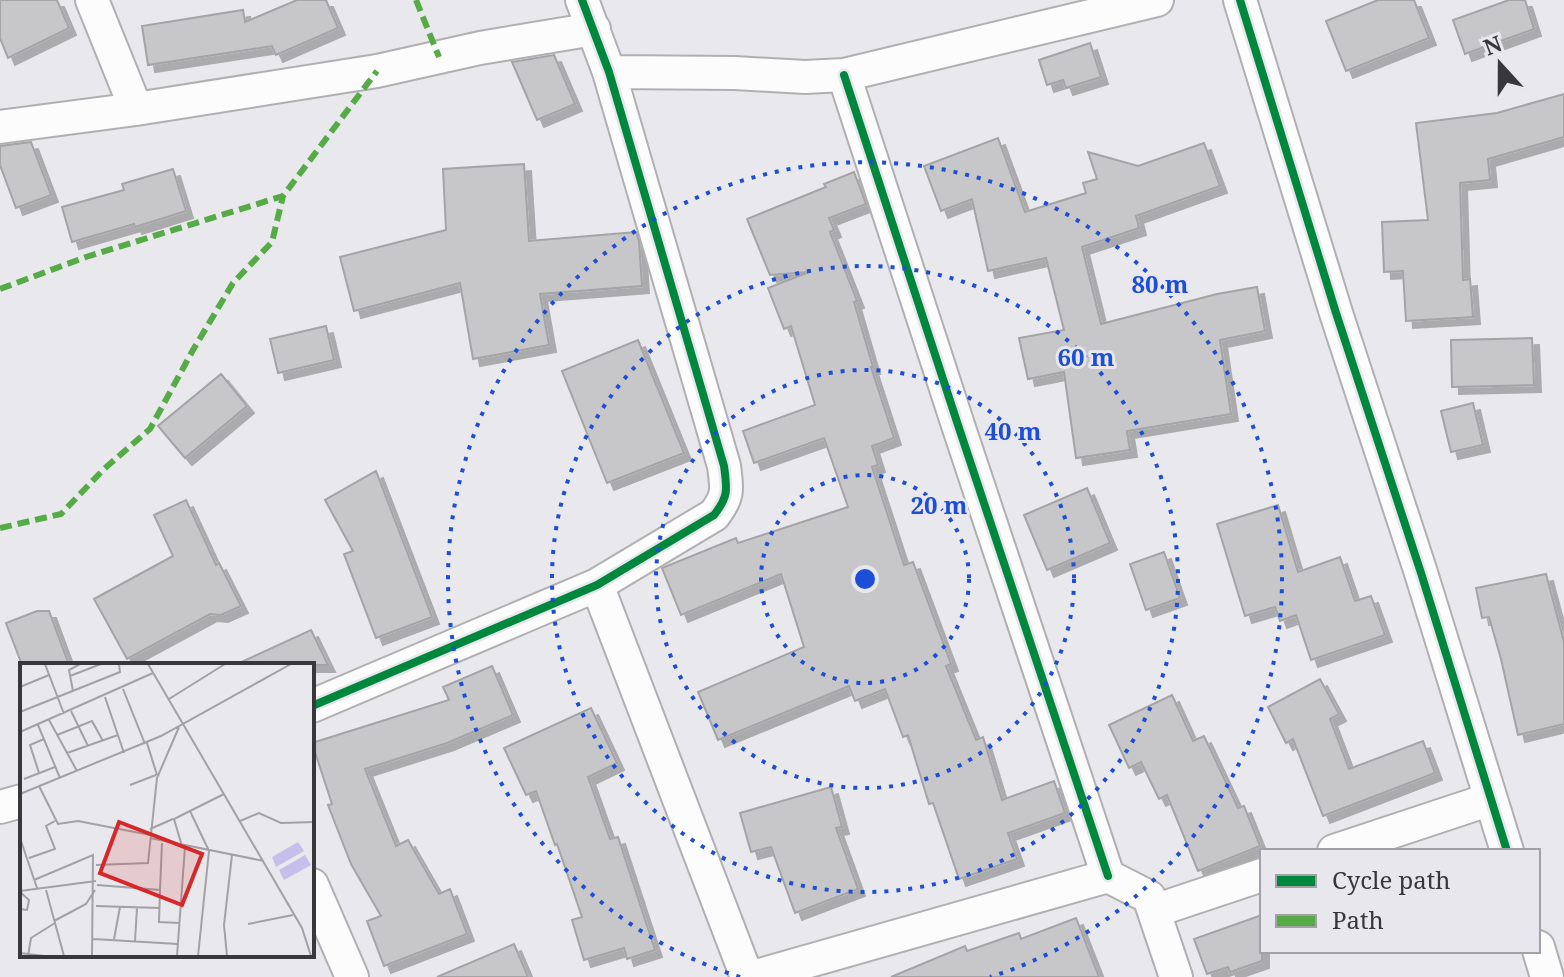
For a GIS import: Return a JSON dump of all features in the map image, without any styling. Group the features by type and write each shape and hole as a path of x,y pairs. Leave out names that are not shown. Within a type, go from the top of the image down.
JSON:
{"street":[{"path":"92,0 136,109"},
{"path":"609,72 805,77 844,75 1157,0"},
{"path":"1240,0 1506,849"},
{"path":"0,127 377,71 480,48 588,14 609,72 724,466 728,492 714,515 597,585 314,705"},
{"path":"844,75 1108,876"},
{"path":"597,585 750,977 1108,876 1149,897 1176,977"},
{"path":"1340,849 1491,799"},
{"path":"0,807 20,802"},
{"path":"1154,911 1260,876"},
{"path":"314,890 352,977"},
{"path":"1540,953 1547,977"}],"building":[{"path":"0,0 57,0 69,28 8,58 0,38"},
{"path":"297,0 326,0 338,28 276,55 272,46 148,65 142,26 243,10 245,22"},
{"path":"1378,0 1414,0 1429,38 1346,71 1326,21"},
{"path":"1509,0 1525,0 1534,29 1465,54 1453,20"},
{"path":"1090,43 1101,77 1066,88 1063,80 1047,85 1039,60"},
{"path":"554,55 575,104 537,120 512,62"},
{"path":"1564,94 1564,137 1488,159 1490,180 1460,183 1463,280 1470,279 1473,317 1406,321 1403,271 1384,272 1382,222 1428,220 1416,123 1497,113"},
{"path":"998,138 1025,212 1086,193 1083,183 1097,179 1088,152 1138,166 1204,143 1220,186 1136,216 1139,228 1082,247 1101,324 1217,294 1257,287 1265,331 1220,340 1231,414 1127,431 1130,450 1076,458 1064,372 1028,379 1019,338 1064,330 1046,258 988,271 972,199 941,211 924,166"},
{"path":"31,142 51,195 16,208 0,165 0,146"},
{"path":"524,164 529,241 636,232 642,286 540,294 549,345 473,359 460,283 354,311 340,257 446,230 443,169"},
{"path":"173,169 186,211 72,242 62,207 124,190 122,184"},
{"path":"854,172 866,204 829,218 834,230 830,232 857,301 854,302 871,367 894,438 872,446 878,465 872,467 904,565 913,562 951,664 946,666 976,740 983,737 1002,800 1054,781 1065,813 1008,833 1017,859 959,879 933,803 929,804 908,735 903,737 885,689 855,701 849,686 718,740 698,692 804,647 781,574 681,615 662,568 736,538 738,543 848,507 824,438 754,463 743,431 815,405 791,326 784,329 768,288 809,272 770,275 747,219 826,187 824,184"},
{"path":"326,326 334,360 278,373 270,339"},
{"path":"1532,338 1534,385 1452,387 1451,340"},
{"path":"638,340 684,453 607,483 562,371"},
{"path":"221,374 247,406 185,458 158,426"},
{"path":"1473,403 1483,445 1451,452 1441,411"},
{"path":"376,471 432,617 376,638 344,554 353,551 325,500"},
{"path":"1087,488 1110,543 1047,570 1024,515"},
{"path":"186,500 216,565 219,563 241,606 221,615 210,614 127,659 94,599 173,556 154,515"},
{"path":"1278,505 1298,572 1340,557 1355,601 1371,596 1385,635 1311,660 1296,615 1280,621 1275,607 1245,616 1217,524"},
{"path":"1164,552 1180,598 1146,610 1130,564"},
{"path":"1546,574 1564,642 1564,724 1518,735 1489,617 1482,618 1476,588"},
{"path":"37,611 49,611 68,663 21,663 6,623"},
{"path":"311,630 328,665 314,663 239,663"},
{"path":"492,666 513,715 447,743 365,769 396,846 408,840 439,894 450,889 467,934 384,966 367,921 381,916 351,864 328,805 332,804 314,742 449,700 443,687"},
{"path":"1320,679 1339,714 1330,719 1349,769 1423,741 1435,773 1323,816 1293,739 1286,743 1268,707"},
{"path":"1172,695 1193,741 1204,736 1238,808 1244,806 1260,846 1198,871 1167,795 1159,799 1141,762 1129,768 1109,725"},
{"path":"591,708 617,763 588,777 610,839 618,837 655,950 627,959 624,948 584,960 572,920 582,917 557,844 536,791 526,795 504,748"},
{"path":"831,787 842,827 836,828 858,889 795,913 771,847 751,852 740,813"},
{"path":"1260,916 1262,961 1230,972 1228,967 1207,974 1194,939"},
{"path":"1076,918 1099,977 891,977 965,946 967,951 1019,933 1021,939"},
{"path":"514,944 528,977 437,977"}],"marked path":[{"path":"416,0 439,57"},
{"path":"0,289 86,257 283,196 377,71"},
{"path":"0,528 61,514 104,469 150,429 233,283 272,242 283,196"}],"cycle path":[{"path":"314,705 597,585 714,515 725,497 724,466 609,72 582,0"},
{"path":"1240,0 1506,849"},
{"path":"844,75 1108,876"}]}
